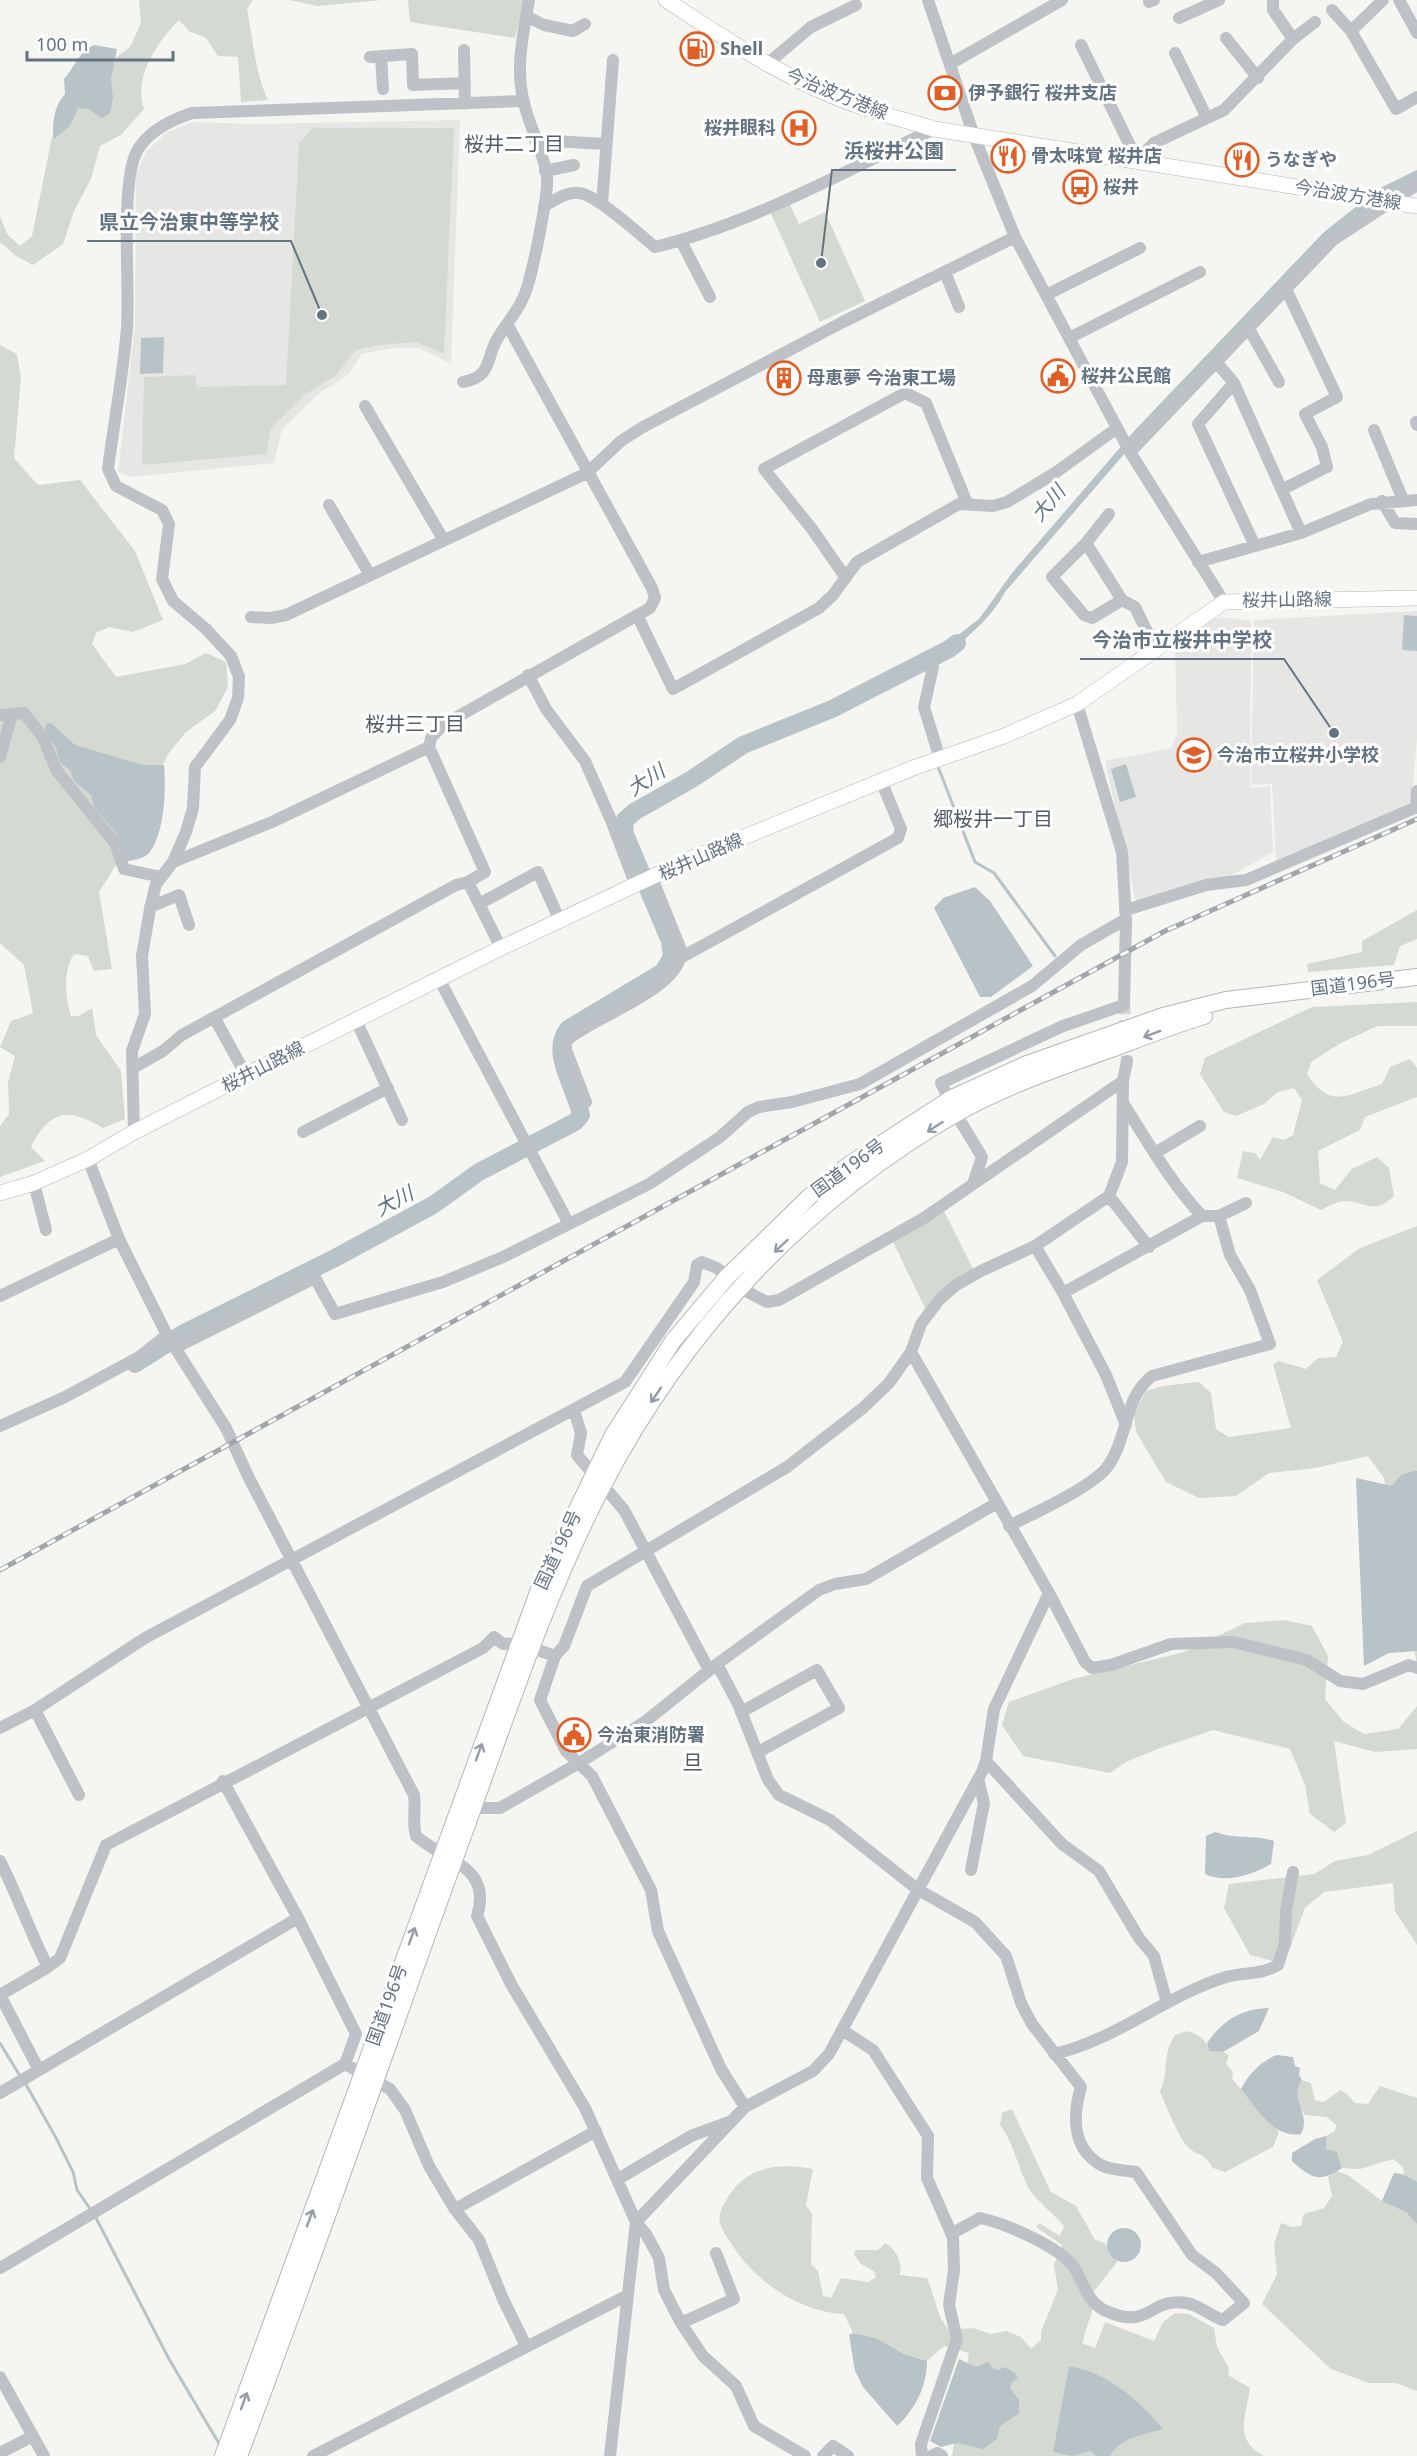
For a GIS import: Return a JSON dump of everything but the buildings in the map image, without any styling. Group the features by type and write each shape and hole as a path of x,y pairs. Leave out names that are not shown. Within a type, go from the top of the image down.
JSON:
{"highway":[{"name":"国道196号","path":"223,2456 368,2077 525,1645 597,1481 734,1282 763,1262 860,1177 952,1107 1004,1090 1084,1058 1188,1021 1288,992 1417,977"},
{"name":"国道196号","path":"448,1856 474,1808 525,1645"},
{"name":"国道196号","path":"239,2456 368,2077"}],"main road":[{"name":"今治波方港線","path":"666,0 767,64 858,106 934,129 1417,206"},
{"name":"桜井山路線","path":"0,1193 34,1183 88,1159 134,1132 356,1020 501,948 690,859 940,759 1004,736 1077,704 1224,602 1417,598"}],"street":[{"path":"463,382 476,380 486,370 498,336 508,326 525,295 544,206 547,178 524,102 519,61 529,0"},
{"path":"929,0 974,136 1015,237 1130,452 1224,602"},
{"path":"951,64 1062,0"},
{"path":"1179,18 1219,0"},
{"path":"1273,0 1273,10 1293,39"},
{"path":"1351,31 1383,0"},
{"path":"1399,0 1417,33"},
{"path":"767,64 811,27 856,5"},
{"path":"1332,10 1351,31 1396,109 1417,97"},
{"path":"526,16 544,25 573,31 585,24"},
{"path":"1081,45 1137,160 1154,143 1224,110 1258,78 1293,39 1315,22"},
{"path":"1226,38 1258,78"},
{"path":"464,50 465,104"},
{"path":"1175,53 1207,118"},
{"path":"383,89 376,56 412,54 413,85 465,83"},
{"path":"602,204 613,60"},
{"path":"134,1132 132,1051 145,1014 142,956 150,907 156,884 173,862 190,816 195,767 230,720 238,698 238,677 231,656 206,629 173,602 162,579 169,524 162,510 116,486 108,469 127,329 129,179 137,152 151,134 165,124 192,113 524,102"},
{"path":"544,206 567,194 580,192 602,204 655,247 681,241 798,194 934,129"},
{"path":"535,140 606,144"},
{"path":"545,171 574,165"},
{"path":"1130,452 1333,240 1417,185"},
{"path":"251,617 271,618 286,615 587,473 621,441 643,427 1015,237"},
{"path":"681,241 710,297"},
{"path":"1046,295 1140,248"},
{"path":"945,272 959,307"},
{"path":"1069,338 1200,272"},
{"path":"1283,489 1327,467 1322,447 1305,414 1338,397 1286,289"},
{"path":"133,1068 164,1051 182,1035 215,1019 456,885 468,882 485,872 429,747 431,738 443,725 650,608 655,598 652,588 508,326"},
{"path":"1249,329 1279,382"},
{"path":"1217,363 1234,383 1301,533"},
{"path":"1234,383 1198,424 1255,546"},
{"path":"846,578 812,529 764,469 905,393 926,403 967,503"},
{"path":"365,406 443,539"},
{"path":"637,615 673,689 819,608 833,595 857,562 959,504 993,506 1007,502 1055,473 1117,428"},
{"path":"1374,430 1402,500"},
{"path":"1198,562 1301,533 1382,501 1417,500"},
{"path":"1382,501 1395,523 1417,524"},
{"path":"329,505 370,575"},
{"path":"1109,514 1086,543 1052,577 1084,615 1092,618 1122,600"},
{"path":"1086,543 1122,600 1135,607 1156,650"},
{"path":"933,667 924,707 940,759"},
{"path":"528,675 546,709 585,761 636,886"},
{"path":"973,1185 981,1157 941,1083 1063,1026 1124,1004 1126,915 1122,852 1077,704"},
{"path":"0,757 6,715 24,714 42,736 57,771 115,843 124,869 130,873 161,877"},
{"path":"173,862 272,822 429,747"},
{"path":"586,1102 566,1050 566,1041 667,980 682,957 898,838 901,829 882,783"},
{"path":"175,1348 315,1278 335,1314 443,1282 503,1257 649,1184 720,1137 748,1112 860,1084 1032,986 1081,945 1126,915 1206,885 1246,880 1416,807 1417,791"},
{"path":"479,904 538,872 560,921"},
{"path":"652,878 682,957"},
{"path":"468,882 501,948"},
{"path":"150,907 179,895 189,925"},
{"path":"439,979 569,1224"},
{"path":"215,1019 246,1075"},
{"path":"356,1020 402,1120"},
{"path":"745,2107 721,2069 658,1931 651,1890 592,1776 566,1751 540,1700 555,1656 564,1646 587,1586 787,1467 863,1408 889,1383 911,1352 921,1324 939,1300 956,1285 1035,1246 1109,1196 1122,1162 1123,1081 1127,1061"},
{"path":"0,1728 35,1710 145,1638 625,1382 694,1282 697,1265 708,1263 767,1302 779,1299 889,1239 973,1185 1123,1081"},
{"path":"303,1132 388,1088"},
{"path":"1122,1102 1168,1175 1202,1216"},
{"path":"1155,1154 1200,1126"},
{"path":"88,1159 119,1239 167,1335 226,1428 249,1478 414,1796 416,1805 412,1818 416,1836 470,1873 479,1886 481,1901 477,1916 511,1984 585,2108 636,2222 646,2234 659,2258 664,2290 681,2323 703,2356 736,2386 754,2426 805,2456"},
{"path":"34,1183 46,1230"},
{"path":"1109,1196 1149,1247"},
{"path":"1064,1293 1202,1216 1219,1216 1246,1203"},
{"path":"1010,1526 1094,1479 1108,1466 1140,1385 1152,1376 1270,1344 1250,1290 1230,1255 1219,1216"},
{"path":"0,1296 119,1239"},
{"path":"1035,1246 1064,1293 1106,1374 1126,1425"},
{"path":"0,1426 65,1397 139,1358 167,1335"},
{"path":"911,1352 1049,1593 1085,1662 1092,1668 1111,1665 1171,1644 1233,1642 1307,1660 1340,1681 1363,1684 1383,1678 1398,1668 1409,1665 1417,1668"},
{"path":"573,1410 581,1433 578,1455 597,1481 624,1510 741,1712 768,1780 779,1796 830,1820 917,1889 975,1922 994,1940 1006,1956 1021,2003 1032,2024 1081,2087 1074,2120 1081,2143 1087,2153 1095,2162 1111,2168 1136,2172 1192,2255 1216,2273 1244,2303 1223,2320 1186,2302 1171,2303 1138,2318 1128,2318 1101,2308 1093,2302 1071,2263 1024,2232 1001,2222 980,2218 951,2234"},
{"path":"474,1808 500,1808 646,1721 713,1667 819,1590 835,1584 866,1578 997,1503"},
{"path":"610,2456 636,2222 745,2107 813,2072 829,2054 978,1779 986,1761 994,1709 1049,1593"},
{"path":"39,2070 0,1995 60,1958 106,1845 223,1781 483,1648 494,1637 503,1644 525,1645 555,1656"},
{"path":"741,1712 817,1670 839,1708 758,1752"},
{"path":"35,1710 79,1795"},
{"path":"986,1761 1062,1844 1099,1871 1139,1938 1154,1956 1167,2003"},
{"path":"971,1870 984,1803 978,1779"},
{"path":"0,2268 345,2064 356,2034 298,1918 223,1781"},
{"path":"0,1861 16,1892 28,1928 48,1967"},
{"path":"1054,2054 1079,2048 1167,2003 1226,1977 1267,1972 1278,1965 1285,1942 1286,1911 1293,1872"},
{"path":"0,2093 298,1918"},
{"path":"842,2030 873,2050 928,2136 927,2178 951,2234 954,2270 949,2305 957,2339 921,2444 922,2456"},
{"path":"345,2064 390,2089 405,2110 429,2166 455,2209 479,2240 503,2299 526,2346"},
{"path":"618,2179 691,2136 731,2121"},
{"path":"455,2209 596,2131"},
{"path":"681,2323 734,2299 716,2253"},
{"path":"313,2456 628,2295"},
{"path":"0,2377 44,2456"},
{"path":"0,2453 33,2436"},
{"path":"823,2456 833,2446 848,2456"},
{"path":"931,2456 937,2453 942,2456"}],"shaded area":[{"path":"139,0 253,0 247,9 257,67 268,100 241,102 238,57 218,56 206,38 189,31 179,20 155,50 144,73 141,97 144,109 121,135 100,146 91,179 74,211 63,244 33,265 16,256 0,242 0,216 7,234 20,246 32,236 52,137 108,64 130,47 141,23"},
{"path":"289,0 382,0 317,6"},
{"path":"408,0 524,0 515,38 410,22"},
{"path":"94,45 117,49 111,79 113,98 110,113 102,118 88,109 78,108 70,126 54,139 56,109 65,94 64,79 81,55"},
{"path":"460,120 451,364 419,348 392,348 362,354 348,375 321,392 282,429 274,463 132,477 118,472 135,324 136,174 146,152 166,133 192,122 255,124"},
{"path":"313,128 454,128 444,354 417,342 378,345 356,350 335,376 306,394 271,428 266,454 142,465 144,377 195,375 197,387 286,385 299,143"},
{"path":"1417,170 1417,183 1332,237 1126,452 1005,592 991,613 941,664 936,659 936,652 979,619 1012,573 1136,429 1323,233 1378,189"},
{"path":"787,198 799,224 825,212 865,301 820,322 768,207"},
{"path":"164,337 163,373 140,374 141,338"},
{"path":"0,345 17,354 21,378 14,458 38,485 80,480 135,551 163,620 133,632 109,627 96,633 92,644 116,677 185,664 206,653 226,662 228,687 215,711 186,732 168,754 116,865 99,892 112,969 94,971 88,956 74,954 68,968 66,992 71,1016 79,1016 92,1008 96,1035 121,1071 125,1119 103,1128 80,1117 70,1115 53,1119 45,1125 31,1147 45,1161 0,1177 0,1126 9,1114 8,1082 15,1056 0,1047 11,1021 33,1013 24,965 0,943"},
{"path":"1417,611 1417,739 1411,806 1276,861 1272,784 1251,785 1254,620"},
{"path":"1404,615 1417,616 1417,651 1402,650"},
{"name":"今治市立桜井小学校","path":"1220,617 1251,621 1250,788 1270,786 1273,852 1226,879 1136,902 1105,761 1171,748 1177,734 1175,646 1202,624"},
{"path":"51,723 75,745 143,765 164,765 162,822 155,843 148,854 125,862 117,834 94,807 91,795 74,781 70,770 60,762 56,748 45,733 46,724"},
{"path":"1126,764 1136,797 1120,802 1111,769"},
{"path":"975,887 990,901 1033,966 991,997 980,997 934,908 943,898"},
{"path":"1417,910 1417,939 1400,946 1394,965 1308,972 1307,964 1362,952 1362,941"},
{"path":"1417,1002 1417,1026 1377,1026 1339,1044 1311,1062 1307,1074 1324,1092 1340,1097 1382,1084 1390,1067 1410,1059 1417,1068 1417,1097 1365,1117 1360,1130 1318,1151 1320,1183 1335,1190 1352,1169 1377,1157 1389,1168 1394,1196 1381,1205 1370,1206 1344,1201 1321,1210 1283,1192 1237,1178 1243,1151 1255,1153 1260,1160 1273,1137 1284,1140 1293,1135 1302,1100 1294,1088 1278,1092 1264,1104 1236,1116 1224,1112 1200,1074 1205,1058 1312,1007"},
{"path":"944,1211 977,1277 939,1295 925,1308 893,1242"},
{"path":"1417,1226 1417,1665 1384,1478 1368,1456 1315,1468 1269,1473 1236,1496 1199,1498 1166,1482 1136,1432 1134,1414 1146,1391 1162,1386 1199,1382 1211,1393 1216,1429 1229,1437 1291,1428 1273,1364 1279,1361 1306,1369 1318,1358 1336,1357 1343,1342 1317,1280 1360,1248"},
{"path":"1417,1471 1417,1651 1389,1653 1364,1666 1356,1478 1392,1486 1401,1475"},
{"path":"1284,1620 1312,1626 1328,1656 1325,1699 1344,1722 1364,1734 1398,1729 1417,1706 1417,1749 1375,1752 1334,1741 1346,1823 1334,1832 1310,1814 1305,1785 1290,1749 1213,1730 1126,1762 1110,1773 1023,1756 1002,1725 1009,1702 1073,1679 1184,1652 1245,1623"},
{"path":"1417,1831 1417,1945 1395,1911 1393,1883 1324,1892 1305,1908 1284,1964 1250,1955 1224,1908 1229,1884 1314,1874 1335,1861 1368,1855"},
{"path":"1215,1832 1274,1841 1271,1864 1238,1877 1221,1878 1205,1874 1206,1836"},
{"path":"1269,2008 1259,2031 1223,2052 1209,2051 1207,2043 1226,2022 1241,2013"},
{"path":"1187,2031 1201,2038 1209,2051 1229,2055 1226,2064 1233,2072 1232,2079 1279,2132 1273,2147 1225,2172 1213,2168 1206,2158 1185,2144 1160,2091 1171,2043 1175,2035"},
{"path":"1277,2055 1293,2057 1295,2066 1300,2068 1299,2075 1302,2080 1297,2094 1304,2119 1301,2134 1282,2132 1274,2127 1241,2089 1256,2069 1266,2060"},
{"path":"1302,2080 1311,2083 1315,2100 1324,2102 1340,2090 1355,2103 1368,2104 1380,2086 1417,2098 1417,2391 1396,2383 1369,2383 1331,2369 1262,2304 1277,2274 1274,2244 1281,2223 1292,2227 1301,2226 1304,2214 1324,2208 1332,2196 1328,2177 1336,2171 1348,2175 1382,2201 1394,2173 1404,2174 1403,2167 1393,2159 1360,2169 1342,2168 1337,2152 1326,2149 1326,2136 1335,2131 1336,2125 1327,2117 1305,2115 1298,2101 1297,2089"},
{"path":"1012,2109 1051,2192 1076,2206 1095,2240 1105,2243 1117,2262 1088,2299 1093,2308 1082,2343 1095,2348 1105,2322 1154,2341 1163,2322 1175,2313 1189,2314 1214,2328 1217,2347 1229,2368 1228,2375 1250,2388 1244,2418 1245,2435 1254,2449 1264,2456 952,2456 969,2353 944,2346 927,2361 904,2354 876,2338 853,2333 844,2314 827,2312 795,2301 765,2282 741,2257 722,2228 720,2216 723,2206 736,2186 745,2178 755,2172 777,2167 813,2169 806,2205 812,2214 811,2264 818,2271 823,2296 831,2298 841,2278 868,2282 876,2277 874,2271 861,2264 854,2255 855,2250 878,2250 885,2243 898,2256 900,2275 927,2278 938,2312 949,2330 973,2328 991,2334 1006,2331 1021,2337 1031,2349 1041,2340 1041,2332 1058,2289 1054,2265 1062,2245 1036,2227 1039,2223 1060,2236 1064,2226 1029,2189 1009,2140 1000,2125 1002,2113"},
{"path":"1326,2136 1326,2149 1337,2152 1342,2168 1327,2176 1316,2177 1305,2172 1292,2161 1292,2153 1315,2139"},
{"path":"1394,2173 1417,2182 1417,2224 1406,2212 1382,2201"},
{"path":"1124,2228 1136,2233 1141,2245 1136,2257 1124,2262 1112,2257 1107,2245 1112,2233"},
{"path":"853,2333 876,2338 904,2354 927,2361 925,2379 919,2397 897,2426 863,2387 855,2371 849,2335"},
{"path":"959,2359 976,2367 989,2362 992,2368 998,2370 1005,2367 1015,2373 1018,2379 1013,2381 1010,2388 1019,2400 1019,2413 1000,2426 997,2439 983,2449 957,2443 941,2447 930,2441"},
{"path":"1069,2366 1096,2374 1121,2389 1144,2408 1163,2429 1126,2441 1110,2456 1096,2456 1090,2451 1073,2456 1053,2452"}],"waterway":[{"name":"大川","path":"135,1364 184,1333 335,1258 433,1205 479,1172 575,1122 581,1115 565,1071 561,1049 568,1029 663,972 672,957 670,941 624,832 625,820 634,812 692,779 743,745 832,709 957,643"},
{"path":"937,764 975,862 994,873 1055,956"},
{"path":"0,2043 20,2076"},
{"path":"24,2081 73,2172 77,2190 91,2210"},
{"path":"95,2216 169,2359 221,2447"}],"tunnel":[{"path":"1124,1002 1127,1061"}],"railway":[{"path":"0,1570 1165,931 1417,819"}],"place":[{"name":"Shell","path":"697,49"},
{"name":"伊予銀行 桜井支店","path":"945,93"},
{"name":"桜井眼科","path":"799,128"},
{"name":"骨太味覚 桜井店","path":"1008,156"},
{"name":"うなぎや","path":"1242,160"},
{"name":"桜井","path":"1080,187"},
{"name":"浜桜井公園","path":"821,263"},
{"name":"県立今治東中等学校","path":"322,315"},
{"name":"桜井公民館","path":"1058,376"},
{"name":"母恵夢 今治東工場","path":"784,378"},
{"name":"今治市立桜井中学校","path":"1334,733"},
{"name":"今治市立桜井小学校","path":"1194,755"},
{"name":"今治東消防署","path":"574,1735"}],"district":[{"name":"桜井二丁目","path":"514,144"},
{"name":"桜井三丁目","path":"415,724"},
{"name":"郷桜井一丁目","path":"993,819"},
{"name":"旦","path":"693,1763"}]}
